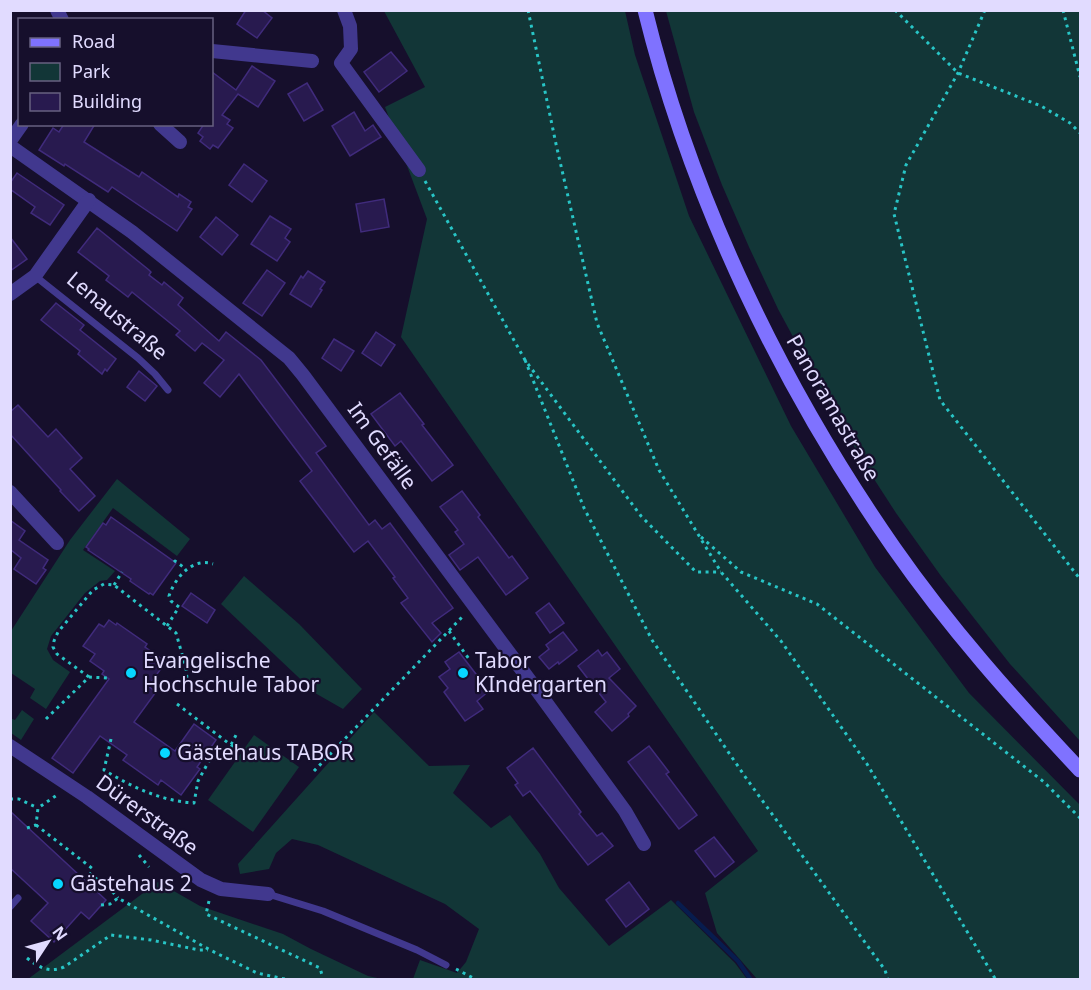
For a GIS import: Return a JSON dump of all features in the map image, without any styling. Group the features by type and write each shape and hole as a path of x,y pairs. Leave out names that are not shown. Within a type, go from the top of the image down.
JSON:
{"main road":[{"name":"Panoramastraße","path":"645,10 680,129 708,206 753,308 811,416 895,549 987,668 1080,770"}],"street":[{"path":"344,10 350,26 351,49 340,63 419,170"},
{"path":"213,51 312,61"},
{"path":"10,141 21,126"},
{"path":"162,126 180,142"},
{"name":"Im Gefälle","path":"10,146 132,232 289,358 625,811 644,844"},
{"name":"Lenaustraße","path":"10,294 35,276 89,200"},
{"path":"10,492 57,543"},
{"name":"Dürerstraße","path":"13,751 87,797 201,880 221,889 268,894"}],"lane":[{"name":"Lenaustraße","path":"35,276 138,358 168,390"},
{"path":"268,894 323,911 446,964"},
{"path":"10,907 18,898"}],"path":[{"path":"528,10 597,323 658,470 721,572 781,641 867,764 996,980"},
{"path":"896,10 958,73 1041,106 1070,123 1080,133"},
{"path":"985,10 958,73 906,165 894,214 940,400 1080,579"},
{"path":"1064,10 1080,77"},
{"path":"419,170 525,360 584,508 652,640 746,778 885,970 888,980"},
{"path":"525,360 641,516 696,572 721,572"},
{"path":"698,535 741,572 817,604 1044,782 1080,818"},
{"path":"174,562 186,569"},
{"path":"167,626 179,607 171,601 170,591 186,569 202,562 213,564"},
{"path":"114,585 122,572"},
{"path":"108,678 89,677 57,654 53,647 58,632 93,590 104,584 114,585 176,633 188,679"},
{"path":"314,771 473,605"},
{"path":"449,631 469,659 467,661"},
{"path":"46,719 89,677"},
{"path":"177,704 244,755"},
{"path":"111,739 104,770 148,793 178,802 194,803 200,772 209,761 222,756 231,746 237,733"},
{"path":"36,825 38,808 59,793"},
{"path":"10,799 19,799 38,808"},
{"path":"27,828 36,825"},
{"path":"36,825 93,869"},
{"path":"89,873 118,898 210,950 257,973 289,980"},
{"path":"101,905 110,904 118,898"},
{"path":"209,901 206,914 320,968 321,980"},
{"path":"27,958 36,966 57,970 111,935 210,950"},
{"path":"446,964 477,980"}],"green space":[{"path":"384,11 625,11 635,55 689,216 791,426 875,567 969,693 1080,805 1080,979 757,979 717,933 705,893 758,851 401,337 427,219 385,107 425,87"},
{"path":"666,11 1080,11 1080,741 1010,664 941,576 863,462 824,394 778,309 722,185 694,112"},
{"path":"117,479 190,539 177,556 113,508 83,550 115,571 107,580 100,581 85,593 51,636 47,649 53,660 70,672 46,709 30,698 35,689 11,673 11,631 70,540"},
{"path":"244,576 299,624 362,689 343,709 315,693 221,604"},
{"path":"22,710 34,719 21,740 11,733 10,718 15,720"},
{"path":"374,712 429,766 470,765 453,793 491,828 510,815 540,854 559,888 609,946 671,900 735,963 747,979 413,979 420,960 457,973 466,962 479,929 445,904 318,845 292,839 276,853 269,869 240,874 238,864"},
{"path":"254,735 299,767 253,832 208,800"},
{"path":"158,882 200,906 283,934 368,976 382,979 28,979"}],"building":[{"path":"246,10 262,10 272,18 257,38 237,24"},
{"path":"391,52 407,71 379,92 364,72"},
{"path":"252,66 275,81 258,107 238,94 222,115 230,120 227,124 233,128 218,148 213,145 210,149 200,141 203,137 198,133 203,126 213,126 213,73 236,90"},
{"path":"307,83 323,110 304,121 288,94"},
{"path":"354,112 365,131 373,125 381,137 350,156 332,126"},
{"path":"63,126 94,126 84,142 139,177 142,172 178,197 179,194 191,202 188,207 192,209 177,231 112,187 108,192 39,150 53,128 59,132"},
{"path":"244,164 267,181 252,202 229,185"},
{"path":"17,173 64,205 50,225 31,213 35,207 10,189 10,183"},
{"path":"384,199 389,227 361,232 356,204"},
{"path":"270,216 291,229 285,238 290,242 277,261 251,244"},
{"path":"216,217 238,235 222,255 200,237"},
{"path":"97,228 149,270 151,272 149,275 162,285 164,282 183,298 178,305 219,341 226,332 261,360 326,446 316,453 369,525 375,520 382,529 390,523 453,608 432,623 441,633 432,642 401,603 408,598 368,541 354,552 300,481 312,471 239,374 220,397 204,383 224,360 202,343 195,351 176,335 180,331 132,292 128,297 106,280 109,276 78,252"},
{"path":"10,237 27,259 10,271"},
{"path":"267,270 285,283 262,316 243,303"},
{"path":"308,271 325,282 311,307 290,294 301,276 303,278"},
{"path":"56,303 84,325 80,330 116,359 107,371 105,369 102,374 78,354 80,351 41,320"},
{"path":"376,332 395,345 381,366 362,353"},
{"path":"334,339 354,351 341,371 322,358"},
{"path":"139,371 157,386 145,401 127,387"},
{"path":"400,393 453,465 432,481 401,441 395,446 371,414"},
{"path":"18,405 48,437 56,429 82,458 70,469 95,496 79,511 10,434 10,412"},
{"path":"462,491 480,515 478,517 509,558 512,556 528,578 506,595 478,557 460,570 449,555 464,544 455,532 458,530 440,507"},
{"path":"111,517 176,563 153,595 130,581 131,579 86,547 103,523 106,525"},
{"path":"10,520 25,531 19,540 48,560 43,568 46,570 36,584 14,569 21,558 10,551"},
{"path":"191,593 215,610 207,623 182,606"},
{"path":"549,603 564,623 550,633 536,613"},
{"path":"109,620 147,644 145,647 166,662 148,686 156,692 134,722 175,751 194,724 216,740 197,767 200,769 181,795 161,780 158,785 123,760 127,755 100,736 73,773 52,758 109,679 102,674 104,671 90,661 95,654 83,646 99,624 104,627"},
{"path":"563,632 577,650 549,669 539,657 549,649 546,645"},
{"path":"598,650 602,656 607,652 620,669 609,678 636,706 628,714 629,716 612,731 595,712 606,702 578,666"},
{"path":"459,652 489,691 477,701 483,709 465,721 444,692 448,688 439,677 450,669 445,662"},
{"path":"649,746 669,772 666,774 697,815 679,829 628,762"},
{"path":"533,748 581,812 579,814 597,836 602,833 613,846 588,865 530,791 523,796 515,785 518,783 507,768"},
{"name":"Gästehaus 2","path":"10,811 106,900 89,919 81,912 54,942 31,921 48,903 10,868"},
{"path":"714,837 734,862 715,877 695,851"},
{"path":"629,882 649,909 626,927 606,900"}],"waterway":[{"path":"678,903 738,961 751,980"}],"place":[{"name":"Evangelische Hochschule Tabor","path":"131,673"},
{"name":"Tabor KIndergarten","path":"463,673"},
{"name":"Gästehaus TABOR","path":"165,753"},
{"name":"Gästehaus 2","path":"58,884"}]}
